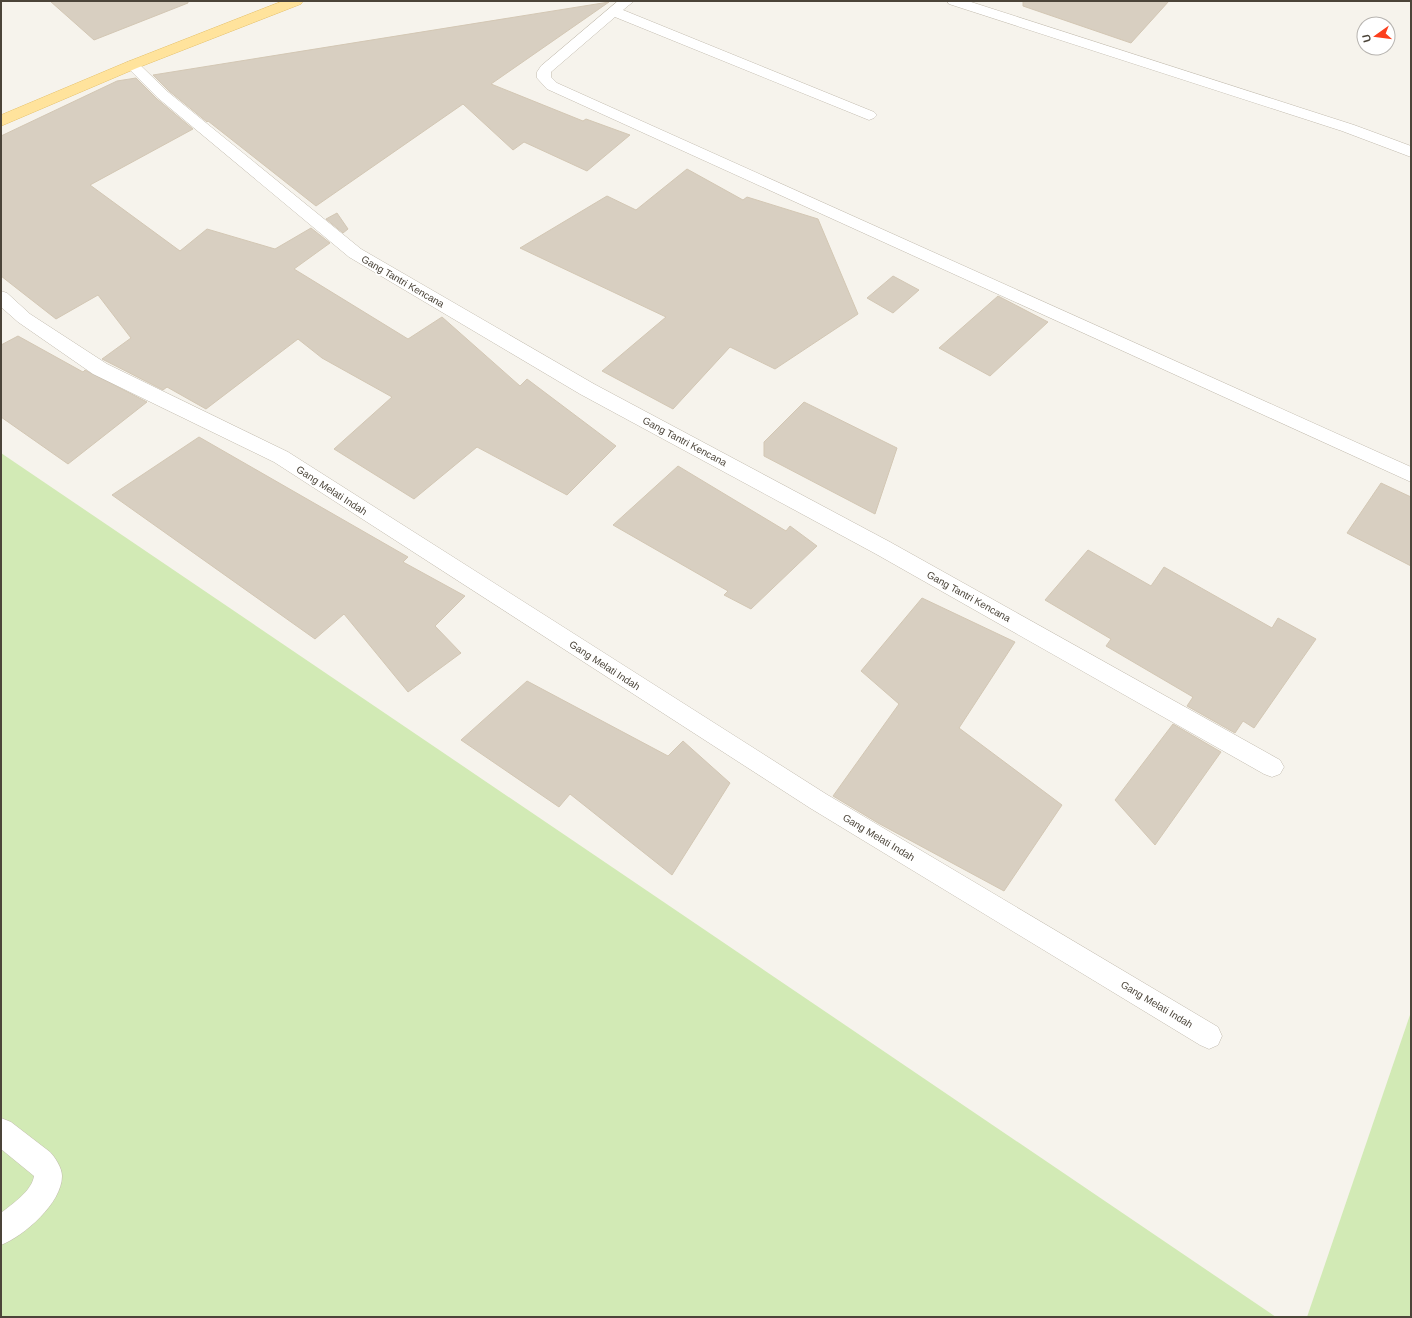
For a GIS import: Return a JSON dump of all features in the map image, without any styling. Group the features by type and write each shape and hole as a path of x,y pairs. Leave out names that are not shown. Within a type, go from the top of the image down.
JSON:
{"main road":[{"path":"1,121 132,66 296,1"}],"street":[{"path":"627,1 613,11 546,69 543,75 547,82 552,86 1411,475"},
{"path":"954,1 1348,128 1411,152"},
{"path":"613,11 869,115"},
{"name":"Gang Tantri Kencana","path":"132,66 163,95 355,253 587,389 883,548 1272,767"},
{"name":"Gang Melati Indah","path":"1,297 24,318 100,369 281,457 818,801 1209,1036"},
{"path":"1,1132 45,1167 48,1181 46,1189 40,1197 1,1231"}],"green space":[{"path":"1,453 1276,1317 1,1317"},
{"path":"1411,1012 1411,1317 1307,1317"}],"building":[{"path":"50,1 188,1 188,3 94,40"},
{"path":"1023,1 1169,1 1131,43 1023,6"},
{"path":"609,2 491,84 583,121 586,119 630,135 587,171 524,142 513,150 463,104 316,206 208,121 207,122 169,91 153,75"},
{"path":"136,78 157,99 193,129 90,185 180,251 207,229 275,249 311,228 330,243 294,269 408,339 442,317 520,386 527,379 616,446 567,495 477,447 414,499 334,449 392,397 322,358 298,339 206,409 167,387 163,390 102,359 131,338 98,295 56,319 1,276 1,136 117,81"},
{"path":"687,169 743,200 747,197 818,219 858,314 775,369 730,347 673,409 602,371 666,317 520,248 607,196 636,210"},
{"path":"337,213 348,229 343,233 326,219"},
{"path":"893,276 919,290 893,313 867,298"},
{"path":"998,296 1048,322 990,376 939,348"},
{"path":"18,336 83,372 85,370 147,402 68,464 1,417 1,345"},
{"path":"804,402 897,448 875,514 764,456 764,442"},
{"path":"199,437 408,557 403,562 465,596 435,626 461,653 408,692 344,614 315,639 112,495"},
{"path":"678,466 786,531 790,526 817,546 751,609 724,595 728,591 613,525"},
{"path":"1381,483 1411,497 1411,566 1347,533"},
{"path":"1088,550 1151,586 1164,567 1272,628 1278,618 1316,639 1254,728 1243,721 1235,733 1187,706 1193,697 1106,646 1111,639 1045,600"},
{"path":"922,598 1015,642 959,728 1062,805 1004,891 878,823 833,796 899,704 861,671"},
{"path":"527,681 668,756 683,741 730,783 672,875 570,794 559,807 461,740"},
{"path":"1173,724 1221,752 1155,845 1115,800"}]}
